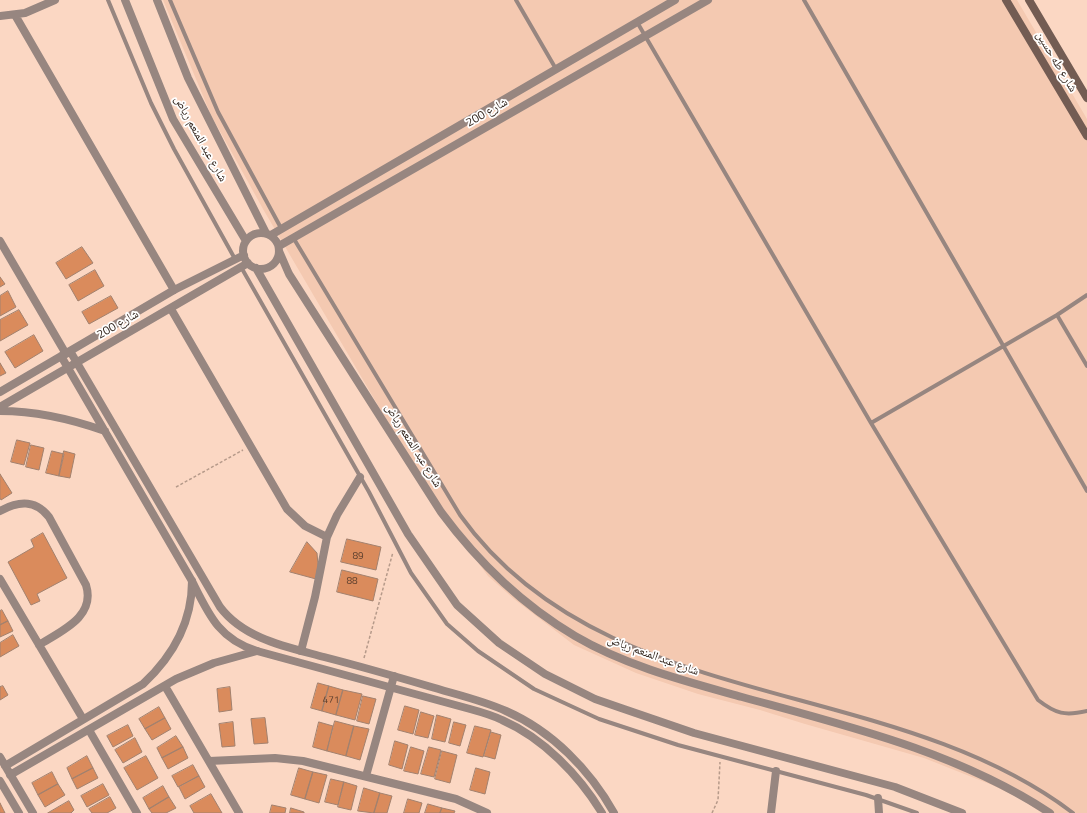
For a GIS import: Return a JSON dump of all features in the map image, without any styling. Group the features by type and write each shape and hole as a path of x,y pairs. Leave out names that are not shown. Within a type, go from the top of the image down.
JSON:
{"main road":[{"name":"شارع طه حسين","path":"1006,0 1087,136"},
{"name":"شارع طه حسين","path":"1029,0 1087,98"}],"street":[{"path":"0,16 15,15 34,10 55,0"},
{"name":"شارع عبد المنعم رياض","path":"125,0 173,119 246,241"},
{"name":"شارع عبد المنعم رياض","path":"157,0 188,78 268,234"},
{"name":"شارع 200","path":"268,234 281,228 675,0"},
{"name":"شارع 200","path":"279,249 708,0"},
{"path":"15,15 174,290"},
{"path":"257,233 268,234 279,249 274,264 266,268 256,268 245,265 244,255 246,241 257,233"},
{"path":"0,241 66,354 77,363 220,607 236,625 257,636 301,651 394,676 506,711 531,724 574,758 597,785 614,813"},
{"name":"شارع عبد المنعم رياض","path":"279,249 289,274 441,512 459,537 496,577 550,621 604,651 632,663 701,686 862,731 935,754 986,776 1050,813"},
{"name":"شارع 200","path":"0,392 174,290 244,255"},
{"name":"شارع 200","path":"0,407 245,265"},
{"path":"256,268 408,534 457,606 499,643 545,674 595,699 694,733 895,787 962,813"},
{"path":"171,309 287,509 305,526 327,537"},
{"path":"66,354 68,368 192,581 208,613 218,628 232,640 257,651 470,708 503,720 545,748 569,771 602,813"},
{"path":"0,411 25,412 57,417 105,431"},
{"path":"301,651 316,591 327,537 337,515 360,477"},
{"path":"0,511 13,504 23,503 33,505 42,510 48,517 86,585 88,597 83,613 76,621 39,645"},
{"path":"192,581 201,575"},
{"path":"0,580 83,719"},
{"path":"5,766 143,684 161,665 176,644 186,623 192,600 192,581"},
{"path":"10,775 165,686 214,663 257,651"},
{"path":"366,776 394,676"},
{"path":"165,686 239,813"},
{"path":"89,730 137,813"},
{"path":"0,757 33,813"},
{"path":"209,761 288,758 314,763 456,799 487,813"},
{"path":"771,813 776,771"},
{"path":"0,781 19,813"},
{"path":"878,798 879,813"}],"lane":[{"path":"108,0 151,103 174,149 235,259"},
{"path":"170,0 218,112 281,228"},
{"path":"516,0 556,69"},
{"path":"804,0 1087,491"},
{"path":"637,22 871,423 1038,700 1053,712 1072,714 1087,711"},
{"path":"294,239 460,515 480,542 503,565 547,600 610,638 656,657 913,733 982,760 1022,779 1073,813"},
{"path":"245,265 412,573 447,624 478,651 515,678 554,700 599,719 654,738 878,798 917,813"},
{"path":"871,423 1057,316 1087,295"},
{"path":"1057,316 1087,366"}],"path":[{"path":"176,487 250,446"},
{"path":"362,667 395,542"},
{"path":"712,813 718,800 720,756"}],"shaded area":[{"path":"163,0 1017,0 1087,119 1087,813 1042,813 1019,798 992,785 924,758 760,710 698,694 636,673 574,645 514,599 488,576 441,513 263,209 211,115"}],"building":[{"path":"82,247 93,263 66,279 56,263"},
{"path":"95,270 104,286 78,301 69,285"},
{"path":"0,277 5,284 0,287"},
{"path":"8,291 16,307 0,316 0,296"},
{"path":"111,296 118,308 89,324 82,312"},
{"path":"19,310 28,325 0,341 0,320"},
{"path":"34,335 43,351 15,368 5,352"},
{"path":"0,363 6,373 0,376"},
{"path":"17,440 30,443 24,465 11,462"},
{"path":"31,445 44,448 39,470 26,467"},
{"path":"52,451 64,454 59,476 46,473"},
{"path":"64,451 75,454 70,478 59,476"},
{"path":"0,474 12,493 1,500 0,498"},
{"path":"43,533 67,578 37,594 40,601 31,605 8,562 34,547 31,540"},
{"path":"347,539 381,547 376,570 341,562"},
{"path":"307,542 317,553 318,565 316,579 290,572"},
{"path":"342,570 378,579 373,601 337,592"},
{"path":"2,610 8,621 0,625 0,611"},
{"path":"8,621 13,631 0,637 0,625"},
{"path":"13,635 19,646 0,657 0,643"},
{"path":"318,683 329,686 322,711 311,708"},
{"path":"3,686 8,695 0,700 0,687"},
{"path":"329,686 343,690 336,715 322,711"},
{"path":"230,687 232,710 219,712 217,689"},
{"path":"343,690 362,694 355,720 336,715"},
{"path":"363,696 376,699 369,724 357,721"},
{"path":"405,706 419,710 413,734 398,730"},
{"path":"159,707 165,718 145,729 139,719"},
{"path":"421,712 434,716 428,738 415,735"},
{"path":"437,715 451,719 445,742 432,739"},
{"path":"165,718 171,729 152,740 145,729"},
{"path":"265,718 268,743 254,744 251,719"},
{"path":"335,721 354,726 346,756 327,751"},
{"path":"233,722 235,746 222,747 219,724"},
{"path":"319,722 333,726 327,751 313,747"},
{"path":"454,722 466,725 460,746 449,743"},
{"path":"128,725 133,736 113,747 107,736"},
{"path":"354,726 369,729 360,760 346,756"},
{"path":"475,726 491,730 483,757 467,753"},
{"path":"491,732 501,735 495,759 484,756"},
{"path":"176,736 183,747 162,758 157,748"},
{"path":"135,738 142,752 123,763 115,750"},
{"path":"395,741 408,745 402,769 389,765"},
{"path":"183,747 188,758 168,769 162,758"},
{"path":"411,747 424,751 418,774 404,771"},
{"path":"429,747 441,750 434,777 421,774"},
{"path":"442,751 457,755 450,783 435,779"},
{"path":"87,756 93,768 72,779 67,768"},
{"path":"146,756 158,778 137,790 124,768"},
{"path":"193,765 199,776 178,787 172,776"},
{"path":"93,768 98,778 77,789 72,779"},
{"path":"299,768 313,772 305,799 291,795"},
{"path":"476,768 490,772 485,794 470,790"},
{"path":"52,772 58,784 38,795 32,783"},
{"path":"313,772 327,775 319,803 305,799"},
{"path":"199,776 205,787 185,799 179,787"},
{"path":"331,779 344,782 338,805 325,802"},
{"path":"344,782 357,786 351,810 338,807"},
{"path":"58,784 65,795 45,807 38,795"},
{"path":"103,784 109,795 87,807 81,796"},
{"path":"163,786 169,797 149,809 143,798"},
{"path":"364,788 380,793 374,813 358,811"},
{"path":"380,793 392,796 387,813 374,813"},
{"path":"211,794 222,813 194,813 190,806"},
{"path":"110,797 116,808 107,813 92,813 89,809"},
{"path":"169,797 176,808 166,813 152,813 149,809"},
{"path":"408,799 422,803 419,813 404,813"},
{"path":"69,801 74,810 71,813 48,813"},
{"path":"0,803 5,813 0,813"},
{"path":"428,804 442,808 440,813 425,813"},
{"path":"272,805 286,808 285,813 270,813"},
{"path":"291,808 304,812 304,813 290,813"},
{"path":"442,808 455,811 454,813 440,813"}]}
